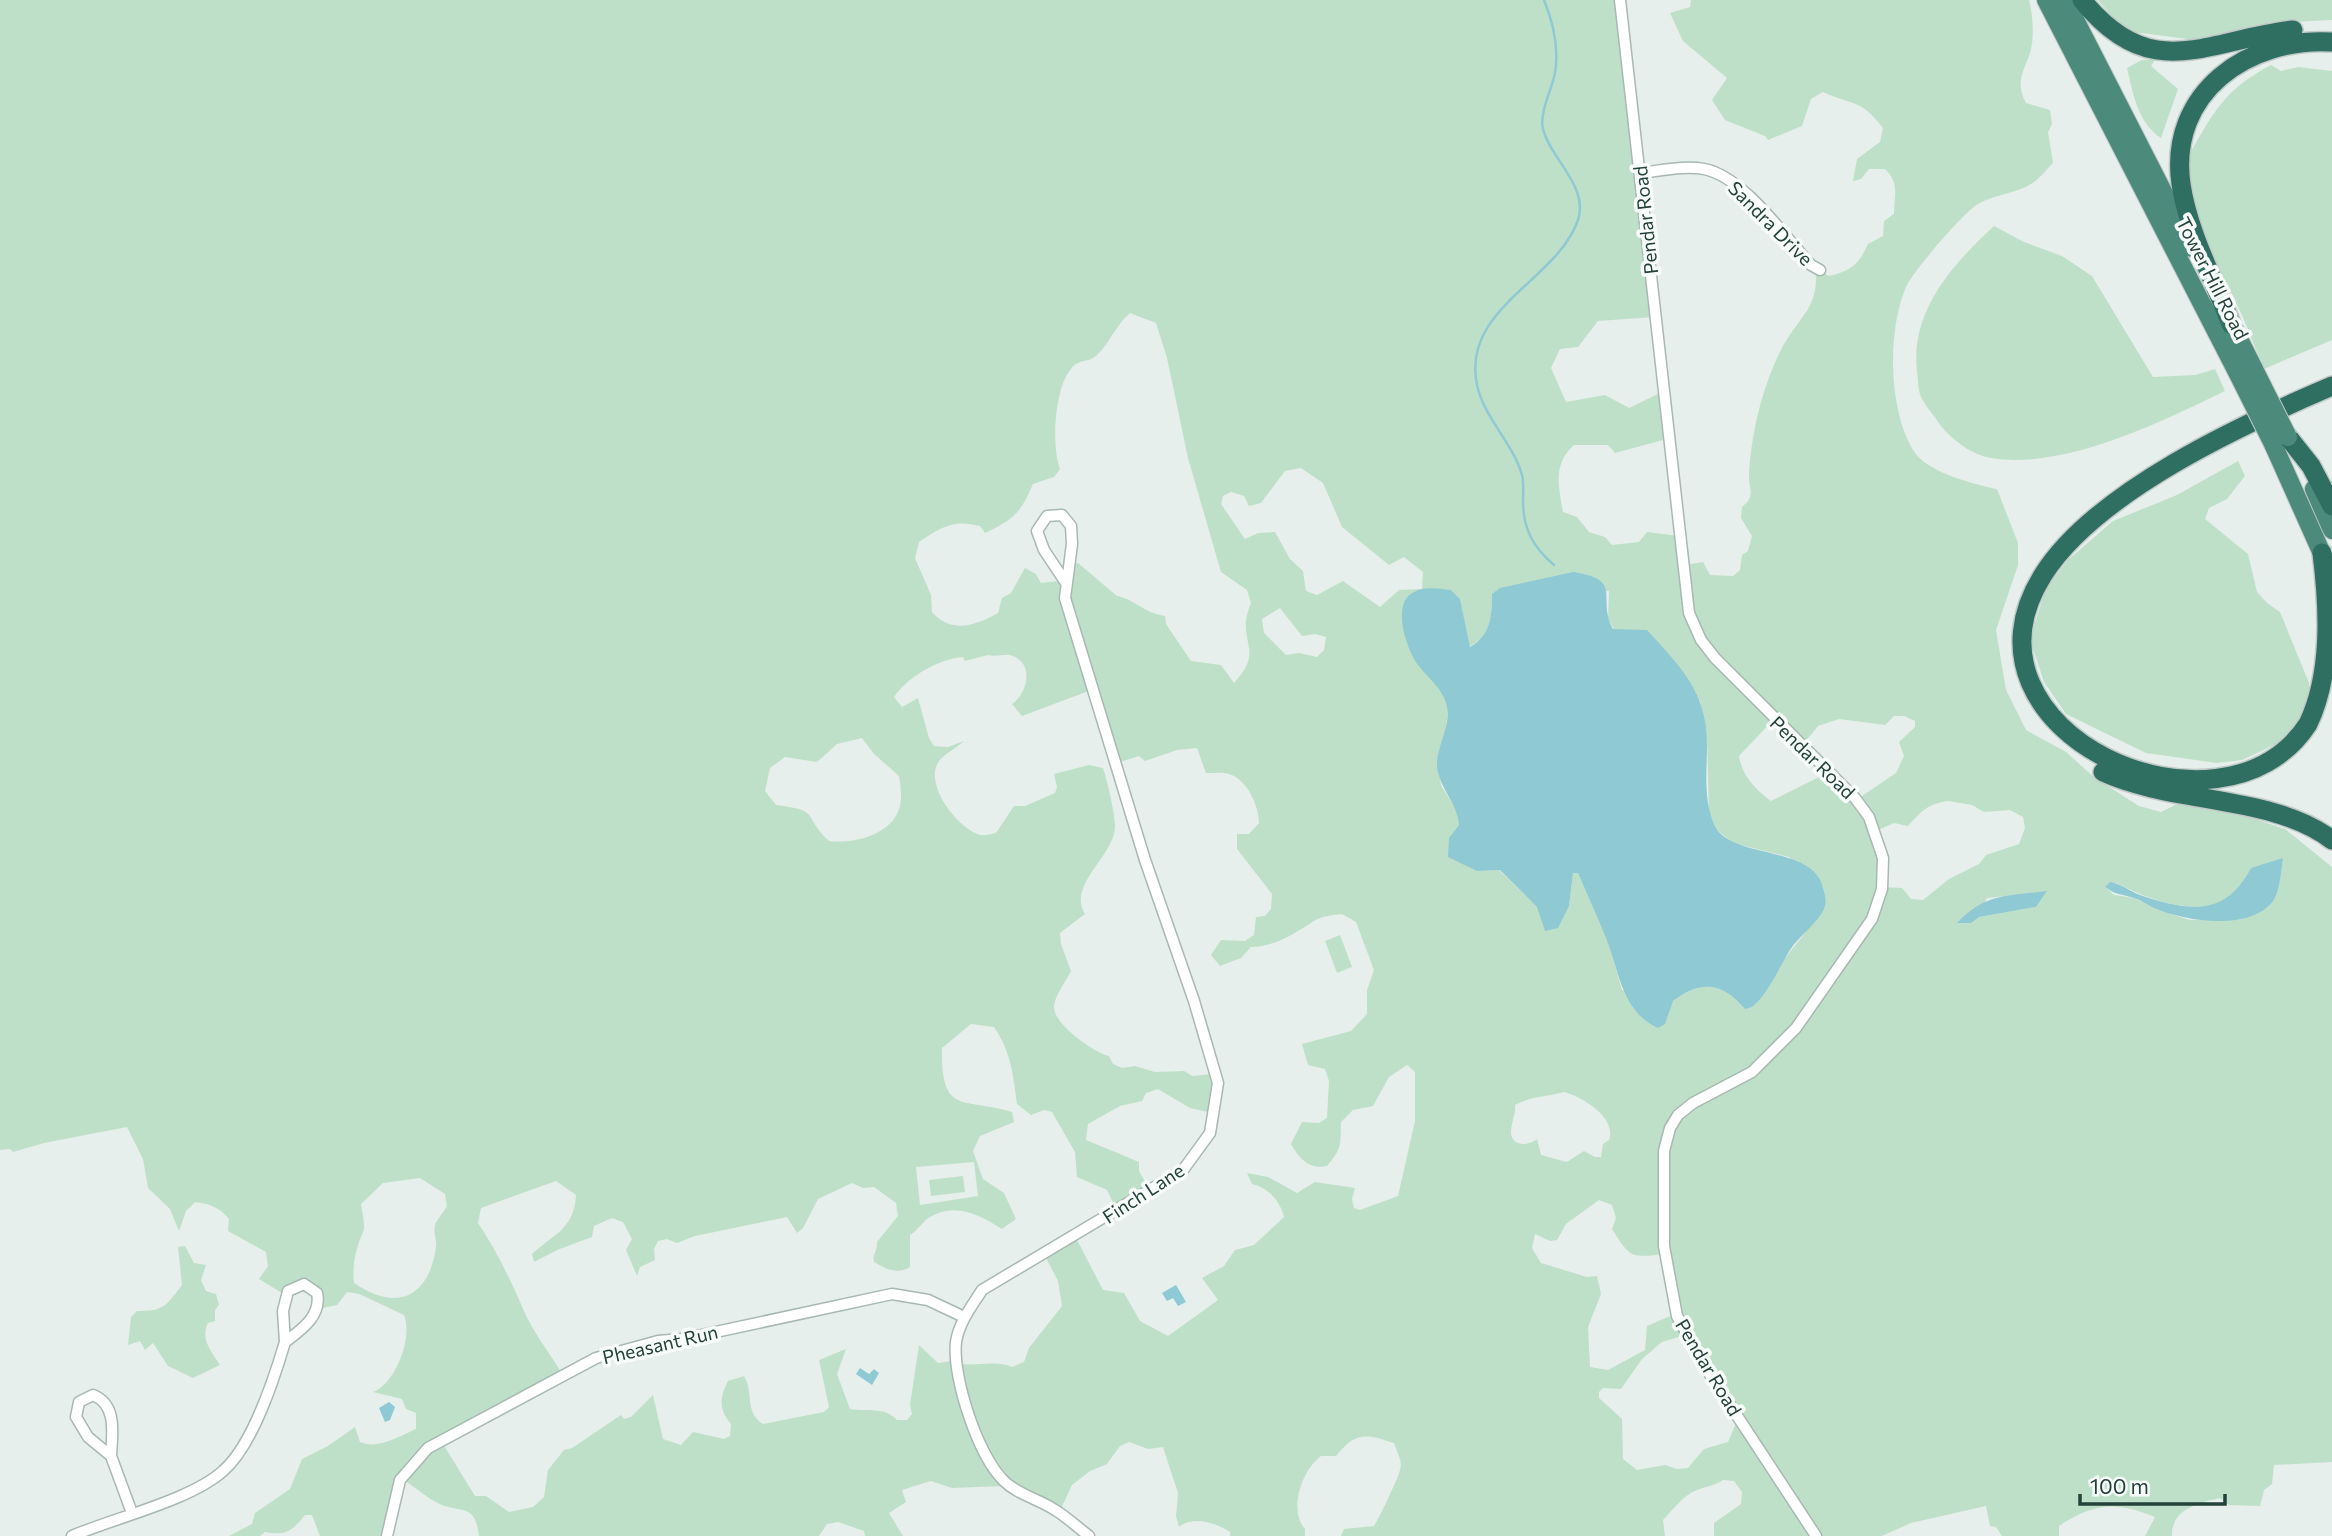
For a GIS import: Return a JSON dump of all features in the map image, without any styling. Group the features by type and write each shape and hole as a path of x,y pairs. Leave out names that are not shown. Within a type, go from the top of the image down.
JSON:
{"highway":[{"name":"Tower Hill Road","path":"2046,0 2281,441 2332,530"},
{"name":"Tower Hill Road","path":"2065,0 2231,324 2247,373"},
{"path":"2082,0 2108,27 2126,39 2146,48 2170,52 2206,49 2288,30 2332,29"},
{"path":"2231,324 2182,191 2181,154 2188,127 2207,92 2241,61 2275,46 2332,42"},
{"path":"2332,373 2166,457 2103,497 2068,527 2035,568 2018,601 2012,634 2016,674 2030,706 2051,734 2087,764 2141,786 2290,818 2332,840"},
{"path":"2322,554 2330,635 2321,694 2301,733 2284,751 2263,765 2237,774 2207,778 2152,774 2112,763 2084,748 2067,734 2046,709 2034,688 2024,649 2026,613 2043,575 2064,547 2096,517 2131,491 2212,445 2328,389"},
{"name":"Tower Hill Road","path":"2281,441 2332,580"},
{"path":"2281,441 2311,466 2332,506"}],"street":[{"name":"Pendar Road","path":"1620,0 1681,553 1693,625 1701,640 1742,688 1860,804 1869,817 1882,858 1882,889 1872,919 1796,1028 1752,1072 1693,1103 1678,1115 1670,1128 1664,1151 1664,1246 1677,1316 1707,1370 1816,1536"},
{"name":"Sandra Drive","path":"1640,173 1702,168 1718,173 1748,195 1811,265 1820,270"},
{"name":"Finch Lane","path":"1066,583 1044,550 1037,531 1047,516 1062,515 1071,526 1065,598 1218,1083 1210,1133 1183,1170 982,1290 964,1317 956,1342 959,1376 979,1446 1004,1482 1054,1509 1088,1536"},
{"path":"72,1536 204,1484 225,1470 251,1429 285,1342 283,1311 288,1292 304,1284 312,1287 319,1300 313,1316 285,1342"},
{"name":"Pheasant Run","path":"387,1536 400,1480 428,1448 596,1358 658,1341 683,1339 892,1294 928,1300 964,1317"},
{"path":"111,1456 88,1437 76,1417 79,1402 85,1397 102,1399 110,1412 111,1456 132,1513"}],"green space":[{"path":"0,0 1620,0 1655,317 1598,321 1578,347 1560,349 1551,368 1566,402 1605,395 1629,408 1664,391 1667,439 1615,453 1608,445 1574,445 1567,452 1560,467 1559,484 1563,512 1577,517 1589,532 1605,537 1612,545 1639,542 1647,532 1679,536 1685,565 1703,562 1710,575 1733,576 1740,570 1742,555 1748,551 1752,536 1741,518 1742,507 1751,495 1749,474 1754,433 1773,367 1812,300 1816,281 1815,268 1829,276 1853,266 1868,244 1883,236 1884,221 1894,214 1895,190 1893,179 1885,169 1869,169 1861,179 1853,181 1857,159 1880,142 1883,128 1875,118 1856,104 1823,92 1811,99 1802,126 1768,140 1765,136 1725,120 1712,100 1727,78 1683,41 1670,13 1690,7 1691,0 2029,0 2032,43 2022,74 2021,90 2026,103 2050,110 2052,124 2048,132 2053,163 2028,186 1975,206 1938,244 1911,279 1900,305 1896,326 1893,348 1895,394 1906,436 1921,460 1953,477 1997,489 2018,543 2018,565 1996,630 2006,690 2026,730 2066,752 2095,778 2139,806 2161,812 2183,801 2225,809 2285,829 2332,867 2332,1462 2274,1465 2272,1484 2264,1490 2260,1506 2229,1505 2220,1498 2204,1502 2181,1513 2176,1519 2172,1536 2145,1536 2155,1517 2128,1508 2106,1507 2084,1513 2059,1526 2059,1536 2002,1536 1996,1527 1990,1526 1986,1506 1911,1523 1882,1536 1714,1536 1714,1523 1741,1504 1742,1492 1734,1481 1723,1480 1687,1495 1663,1520 1665,1536 1341,1536 1344,1529 1374,1526 1401,1467 1394,1443 1362,1437 1350,1442 1336,1456 1321,1456 1308,1471 1298,1501 1298,1512 1305,1536 1230,1536 1230,1532 1218,1526 1197,1521 1184,1523 1179,1527 1176,1516 1178,1493 1163,1447 1148,1449 1129,1442 1120,1446 1107,1464 1090,1471 1072,1485 1058,1515 1003,1486 952,1488 931,1481 902,1490 906,1502 889,1513 903,1536 865,1536 864,1531 838,1522 827,1524 819,1536 479,1536 471,1514 437,1503 404,1480 389,1501 384,1536 320,1536 312,1515 305,1515 283,1533 229,1536 252,1524 255,1513 290,1489 302,1459 328,1446 355,1427 360,1442 367,1444 388,1441 416,1429 416,1413 406,1409 402,1399 373,1392 389,1379 400,1358 406,1335 404,1315 359,1294 347,1292 337,1305 318,1309 309,1293 296,1291 287,1296 259,1279 268,1266 266,1252 228,1231 229,1219 210,1205 195,1202 186,1211 179,1231 170,1209 148,1188 143,1159 127,1127 44,1143 13,1152 10,1149 0,1150","holes":["1130,313 1156,323 1167,358 1188,458 1221,572 1247,590 1251,603 1246,627 1248,661 1234,683 1221,665 1191,661 1166,624 1165,616 1117,596 1078,563 1071,565 1059,581 1041,583 1036,574 1025,568 1011,593 1002,598 998,613 981,621 964,626 955,625 939,619 932,612 931,595 915,558 919,542 941,528 955,524 980,526 985,533 1015,514 1033,484 1054,477 1060,469 1055,430 1063,384 1076,364 1094,358 1101,351","1301,468 1323,483 1342,527 1389,565 1404,557 1423,572 1422,589 1399,590 1380,607 1343,581 1317,595 1306,591 1303,571 1290,559 1275,532 1258,533 1245,539 1221,504 1223,496 1231,492 1244,496 1249,506 1261,503 1285,471","1426,589 1451,590 1460,599 1469,647 1486,631 1491,617 1492,594 1609,591 1608,619 1614,629 1700,701 1707,740 1709,812 1716,829 1733,843 1789,857 1823,910 1745,1009 1729,994 1712,987 1693,989 1673,1001 1622,990 1607,939 1578,873 1573,872 1569,906 1537,907 1499,870 1477,871 1455,831 1459,825 1459,815 1441,785 1438,754 1446,731 1448,707 1441,691","1280,608 1302,636 1315,634 1326,637 1324,650 1317,657 1299,653 1286,655 1264,633 1262,619","988,655 1010,655 1018,659 1026,671 1025,686 1012,704 1022,716 1094,689 1120,762 1139,756 1145,761 1177,750 1197,748 1206,773 1229,774 1246,787 1257,809 1259,823 1249,834 1237,834 1237,849 1272,894 1271,909 1265,916 1256,917 1254,935 1245,941 1221,940 1211,955 1220,966 1241,958 1251,947 1277,942 1320,918 1342,914 1356,922 1374,970 1367,990 1367,1014 1351,1031 1302,1044 1308,1065 1325,1069 1329,1081 1327,1118 1319,1123 1302,1122 1291,1144 1305,1162 1315,1166 1327,1166 1340,1146 1341,1122 1353,1110 1373,1106 1389,1077 1407,1065 1415,1072 1415,1121 1398,1196 1360,1210 1354,1208 1352,1199 1355,1188 1315,1182 1297,1193 1268,1177 1247,1173 1252,1184 1273,1196 1284,1217 1254,1245 1235,1250 1224,1266 1202,1278 1218,1300 1168,1336 1140,1321 1124,1293 1103,1290 1075,1236 1044,1254 1058,1281 1062,1306 1029,1348 1024,1362 1012,1367 1000,1364 962,1364 959,1360 938,1363 919,1345 910,1405 912,1414 907,1420 897,1420 881,1411 850,1409 837,1374 846,1349 819,1360 829,1407 824,1412 763,1424 753,1414 744,1376 728,1381 723,1393 722,1409 731,1424 730,1436 724,1439 693,1432 681,1445 663,1439 653,1395 631,1417 624,1419 621,1415 572,1448 564,1450 548,1470 544,1497 533,1507 509,1512 486,1496 475,1496 443,1444 561,1372 532,1327 503,1266 478,1223 481,1208 556,1181 576,1195 572,1216 562,1229 532,1254 534,1262 592,1237 594,1226 612,1218 623,1222 632,1239 626,1250 637,1276 640,1267 655,1260 654,1249 658,1241 667,1239 677,1243 695,1236 787,1217 797,1233 803,1228 818,1199 852,1183 863,1188 874,1187 896,1203 898,1216 877,1242 874,1262 887,1269 905,1269 910,1267 910,1235 927,1219 939,1213 967,1212 1002,1229 1016,1219 1004,1193 983,1179 973,1151 980,1136 1014,1122 1012,1112 958,1100 945,1085 942,1048 971,1024 994,1027 1008,1054 1017,1104 1031,1115 1044,1110 1052,1112 1075,1152 1077,1177 1107,1190 1116,1209 1148,1187 1139,1171 1139,1162 1086,1140 1088,1124 1120,1106 1142,1101 1146,1093 1158,1089 1190,1108 1212,1113 1212,1074 1192,1076 1184,1071 1155,1072 1135,1066 1122,1068 1113,1064 1109,1056 1075,1036 1055,1013 1056,997 1071,971 1060,933 1085,914 1081,903 1082,892 1107,850 1115,828 1105,773 1103,768 1089,765 1054,774 1057,787 1055,793 1025,806 1014,806 996,833 980,835 971,831 945,804 935,781 935,770 941,758 964,741 948,747 934,746 929,738 918,698 902,707 894,697 924,670 953,658 963,657 965,661","1894,716 1904,716 1915,721 1915,727 1899,742 1904,756 1896,773 1859,798 1829,772 1771,801 1750,782 1739,756 1776,717 1802,746 1818,726 1839,719 1885,725","862,738 874,754 899,776 899,810 885,828 867,837 829,841 806,812 776,805 765,791 770,768 785,757 817,762 837,744","1948,801 1972,805 1984,812 2010,810 2023,817 2025,828 2019,844 1986,855 1979,864 1949,879 1923,900 1911,899 1902,888 1882,887 1876,831 1894,823 1908,826 1930,806","2251,868 2240,918 2190,920 2156,909 2134,898 2114,895 2105,887 2117,883 2141,895 2198,907 2224,902 2238,892","2046,892 2036,907 1979,917 1987,898","1564,1092 1597,1110 1608,1124 1610,1132 1609,1140 1603,1144 1601,1157 1584,1151 1567,1162 1541,1155 1537,1139 1525,1144 1517,1143 1511,1132 1515,1105","974,1162 978,1196 920,1205 916,1167","420,1178 445,1194 447,1206 437,1220 432,1264 426,1278 408,1295 384,1297 354,1283 355,1256 364,1223 361,1204 383,1183","1599,1200 1612,1205 1616,1218 1612,1229 1628,1251 1645,1256 1665,1254 1675,1314 1647,1326 1645,1350 1608,1370 1590,1367 1588,1327 1601,1294 1597,1276 1587,1277 1541,1263 1532,1248 1535,1234 1550,1241 1557,1240 1566,1224","1685,1335 1739,1416 1728,1442 1704,1449 1688,1468 1677,1469 1665,1465 1637,1470 1623,1459 1622,1419 1599,1398 1599,1392 1603,1388 1621,1389 1642,1359 1662,1342"]},
{"path":"2098,0 2332,0 2332,20 2273,23 2252,31 2196,40 2133,32 2118,23"},
{"path":"2142,60 2155,60 2151,66 2178,89 2161,138 2153,132 2142,116 2127,68"},
{"path":"2271,65 2281,71 2298,67 2332,71 2332,340 2264,369 2242,315 2198,227 2186,160 2220,105 2241,84"},
{"path":"1994,226 2024,242 2062,256 2092,276 2153,377 2195,375 2215,369 2225,391 2111,441 2049,457 2019,460 1991,458 1960,444 1941,426 1921,397 1917,371 1920,328 1927,309 1950,273"},
{"path":"2238,461 2245,476 2227,499 2209,508 2205,519 2248,554 2257,592 2280,612 2309,683 2309,704 2291,737 2242,760 2217,763 2146,753 2066,714 2044,682 2030,639 2046,588 2068,560 2113,521 2177,495"},
{"path":"1340,935 1352,967 1337,973 1325,941"},
{"path":"963,1176 965,1192 931,1196 929,1180"},
{"path":"185,1246 194,1263 206,1265 201,1280 206,1291 216,1294 219,1305 215,1310 215,1321 208,1323 205,1334 220,1365 193,1378 168,1366 153,1343 145,1350 140,1341 128,1345 131,1317 137,1311 159,1309 182,1285 178,1247"}],"water":[{"path":"1573,572 1599,580 1606,592 1613,629 1647,630 1680,668 1697,695 1706,726 1708,804 1714,824 1722,835 1736,843 1804,864 1816,874 1823,888 1824,909 1794,945 1768,988 1752,1007 1745,1009 1720,989 1693,989 1673,1001 1665,1024 1658,1028 1646,1021 1629,1001 1578,873 1573,873 1569,906 1558,928 1545,931 1537,907 1500,870 1477,871 1448,857 1449,838 1459,825 1458,817 1438,774 1437,758 1448,711 1441,692 1418,665 1409,649 1403,627 1403,606 1407,598 1418,590 1451,590 1460,599 1470,647 1486,630 1491,617 1492,594 1500,588"},
{"path":"2283,858 2279,886 2273,901 2263,911 2233,920 2182,917 2105,887 2110,882 2174,905 2204,906 2229,896 2251,868"},
{"path":"2047,891 2036,907 1979,917 1971,923 1957,923 1967,913 1987,901 2009,895"},
{"path":"1176,1285 1186,1302 1178,1306 1173,1298 1167,1301 1162,1293"},
{"path":"860,1368 869,1374 874,1369 879,1373 872,1385 856,1374"},
{"path":"389,1402 395,1407 390,1420 385,1422 379,1408"}],"waterway":[{"path":"1544,0 1552,26 1556,54 1555,73 1542,123 1547,140 1574,184 1580,208 1578,220 1567,241 1551,261 1496,315 1483,335 1476,358 1477,385 1481,397 1522,475 1523,511 1527,529 1540,551 1554,565"}]}
